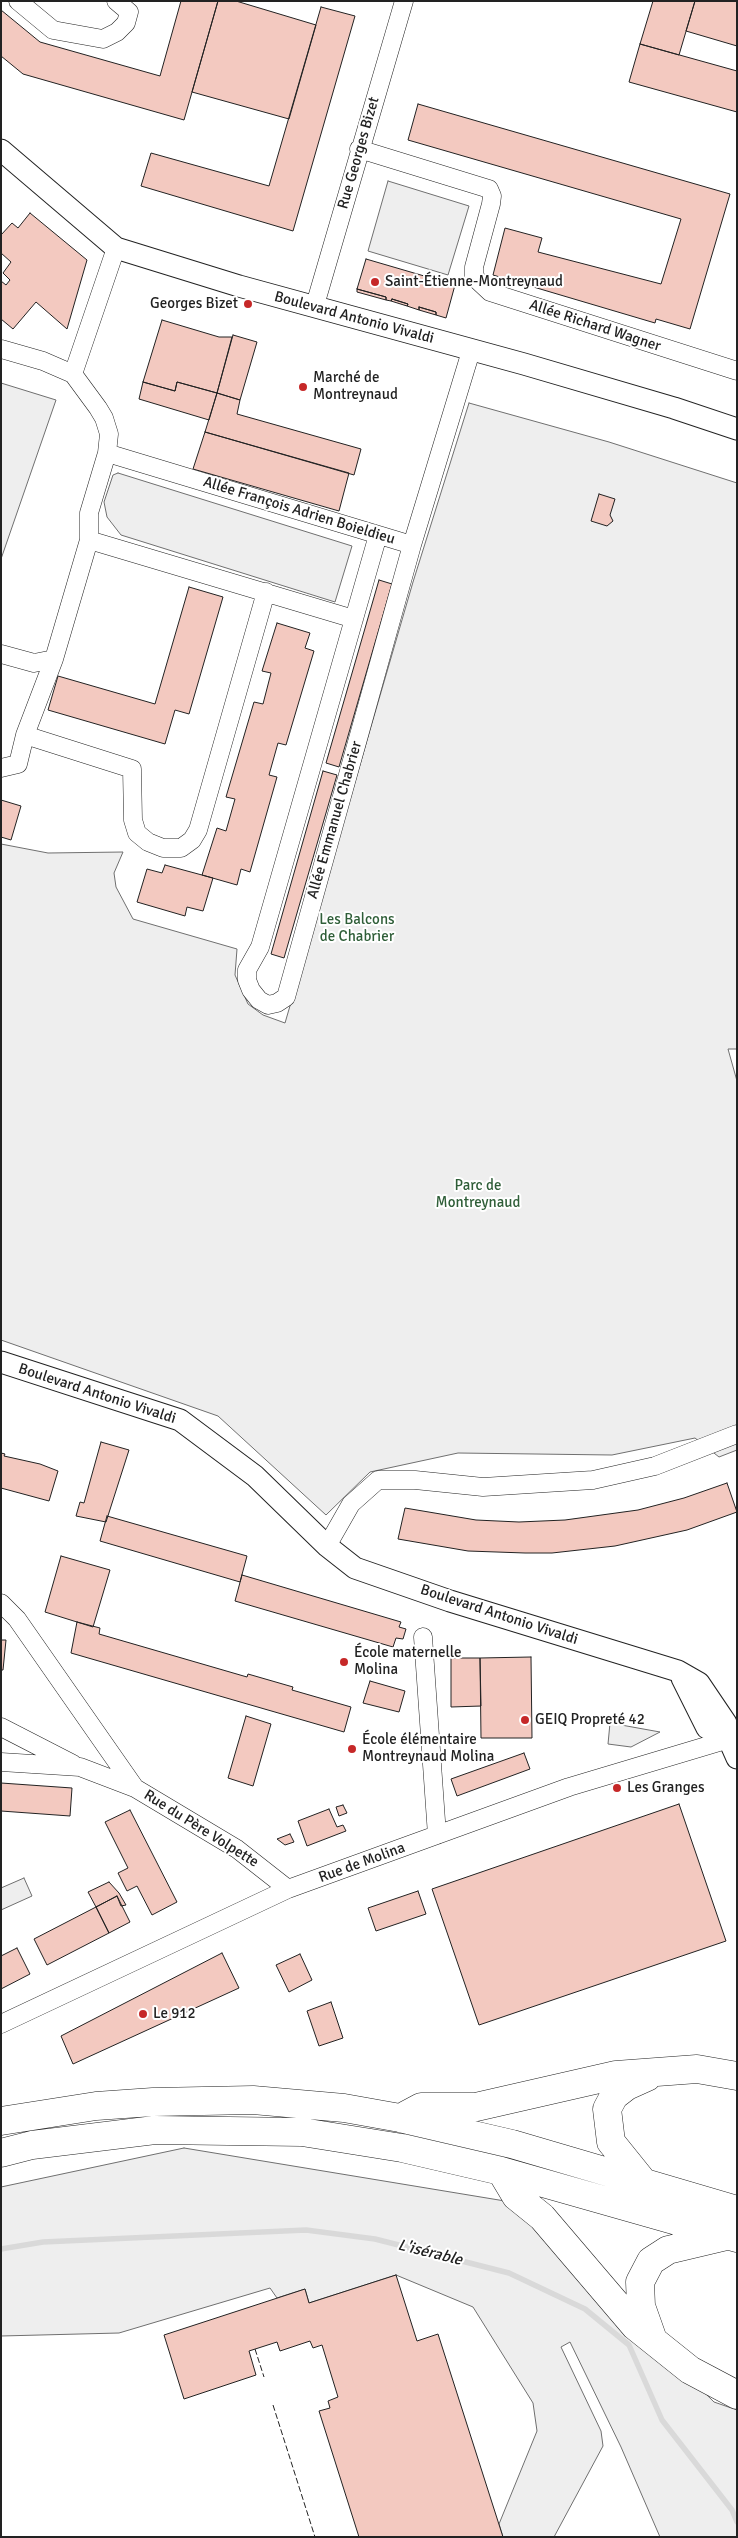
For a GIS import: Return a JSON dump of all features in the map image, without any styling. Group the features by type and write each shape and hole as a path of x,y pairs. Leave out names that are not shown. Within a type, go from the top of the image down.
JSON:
{"highway":[{"path":"400,2118 421,2107 476,2107 616,2075 663,2070 697,2069 737,2076"},
{"path":"644,2183 612,2142 608,2109 614,2096 627,2086 663,2070"},
{"path":"1,2121 96,2106 210,2100 302,2104 400,2118 512,2144 737,2210"},
{"path":"1,2153 32,2145 155,2130 302,2132 402,2148 501,2171 733,2237"},
{"path":"501,2171 516,2196 542,2217 634,2326 690,2370 737,2396"},
{"path":"654,2342 641,2306 640,2282 651,2261 668,2250 733,2237"}],"street":[{"path":"18,1 53,30 103,39 117,32 126,23 129,12 116,1"},
{"name":"Rue Georges Bizet","path":"315,305 359,149 404,1"},
{"name":"Allée Richard Wagner","path":"359,149 489,189 492,196 474,267 474,277 480,285 490,292 737,371"},
{"name":"Boulevard Antonio Vivaldi","path":"1,150 116,248 239,286 315,305 471,351 524,364 674,408 737,429"},
{"path":"72,374 116,248"},
{"path":"1,349 43,361 72,374 104,418 109,434 107,453 89,513 89,540 54,659 25,735 18,764 1,768"},
{"name":"Allée François Adrien Boieldieu","path":"107,453 412,545 471,351"},
{"name":"Allée Emmanuel Chabrier","path":"378,535 262,941 247,970 247,980 251,990 258,1000 268,1005 277,1003 286,997 412,545"},
{"path":"89,540 354,619"},
{"path":"25,735 132,769 133,820 137,833 148,842 163,848 181,848 192,840 198,830 266,592"},
{"path":"1,654 34,663 54,659"},
{"name":"Boulevard Antonio Vivaldi","path":"1,1362 180,1420 255,1476 327,1546 355,1568 450,1601 678,1671 707,1728 735,1744"},
{"path":"327,1546 351,1504 378,1480 415,1480 483,1487 593,1480 655,1466 737,1434"},
{"path":"1,1603 16,1619 135,1788"},
{"path":"423,1638 437,1835"},
{"name":"Rue du Père Volpette","path":"1,1727 80,1767 135,1788 237,1848 288,1889"},
{"name":"Rue de Molina","path":"1,2024 288,1889 577,1785 735,1744"},
{"name":"Rue du Père Volpette","path":"1,1762 80,1767"}],"green space":[{"path":"388,181 469,206 448,275 368,251"},
{"path":"1,383 56,400 1,559"},
{"name":"Parc de Montreynaud","path":"469,403 609,442 737,483 737,1049 728,1049 737,1081 737,1450 719,1457 695,1438 612,1455 458,1453 370,1472 326,1515 218,1416 1,1340 1,844 48,853 123,852 114,873 116,887 133,919 237,949 235,975 248,1004 263,1015 285,1023 413,582"},
{"path":"118,473 352,546 335,602 121,535 107,517 104,502 113,475"},
{"path":"610,1723 660,1732 631,1747 608,1744"},
{"path":"24,1878 32,1896 1,1910 1,1888"},
{"path":"184,2148 511,2202 714,2402 737,2410 737,2537 660,2537 621,2447 570,2342 561,2347 601,2431 603,2446 554,2537 503,2537 499,2524 537,2431 533,2403 473,2307 396,2275 309,2303 305,2289 277,2298 270,2288 119,2333 1,2336 1,2187"}],"building":[{"path":"181,1 218,1 184,120 23,74 1,56 1,10 40,42 160,76"},
{"path":"218,1 236,1 316,25 289,119 192,92"},
{"path":"653,1 695,1 679,55 640,44"},
{"path":"695,1 737,1 737,46 686,31"},
{"path":"321,7 355,16 293,231 141,186 151,153 269,186"},
{"path":"640,44 737,71 737,112 629,82"},
{"path":"418,104 730,194 690,329 656,319 655,323 493,275 505,228 542,238 538,252 661,284 681,219 408,140"},
{"path":"30,213 87,260 67,329 36,302 13,329 1,319 1,281 6,285 10,280 3,273 11,262 1,253 1,235 12,223 18,228"},
{"path":"366,259 455,285 446,318 436,315 436,312 419,307 419,310 407,306 408,304 392,299 391,301 386,300 386,297 357,289"},
{"path":"357,289 386,297 386,300 357,292"},
{"path":"392,299 408,304 407,306 391,301"},
{"path":"419,307 436,312 436,315 419,310"},
{"path":"162,320 219,337 232,337 217,393 177,382 175,391 143,382"},
{"path":"233,335 257,342 240,400 217,393"},
{"path":"143,382 175,391 177,382 217,393 209,420 139,399"},
{"path":"217,393 240,400 237,414 361,449 354,475 205,432"},
{"path":"205,432 349,473 339,511 193,469"},
{"path":"599,494 615,499 610,515 613,521 607,526 591,521"},
{"path":"379,580 392,584 339,767 326,763"},
{"path":"189,587 223,597 189,714 175,710 165,744 48,710 58,676 155,704"},
{"path":"277,623 310,633 305,648 314,651 286,745 278,743 269,775 277,777 250,872 241,869 237,885 202,875 217,828 226,831 235,799 226,797 254,702 263,704 271,673 262,671"},
{"path":"323,771 337,775 284,958 271,954"},
{"path":"1,800 21,806 11,840 1,837"},
{"path":"165,865 213,878 203,911 187,907 185,916 137,902 147,869 162,873"},
{"path":"101,1442 129,1450 106,1522 76,1516 80,1502 84,1503"},
{"path":"1,1453 5,1454 4,1456 40,1464 58,1471 49,1501 1,1488"},
{"path":"727,1483 737,1512 687,1530 615,1546 552,1553 525,1553 468,1551 398,1539 405,1508 476,1520 519,1522 565,1520 638,1510 684,1498"},
{"path":"107,1516 247,1556 240,1582 100,1541"},
{"path":"61,1556 110,1570 93,1627 45,1612"},
{"path":"242,1575 401,1622 399,1627 406,1629 403,1639 396,1638 393,1647 235,1601"},
{"path":"77,1622 100,1628 99,1634 247,1677 248,1674 293,1687 292,1690 351,1707 344,1732 71,1653"},
{"path":"1,1640 6,1640 3,1670 1,1670"},
{"path":"531,1657 532,1738 481,1738 480,1658"},
{"path":"451,1658 480,1658 481,1706 451,1707"},
{"path":"370,1681 405,1691 399,1712 363,1703"},
{"path":"246,1716 271,1724 253,1786 228,1778"},
{"path":"524,1753 530,1769 457,1796 451,1779"},
{"path":"1,1783 72,1788 70,1816 1,1811"},
{"path":"679,1804 726,1941 479,2025 432,1889"},
{"path":"343,1805 347,1813 339,1816 336,1807"},
{"path":"329,1809 337,1827 343,1825 346,1831 307,1846 298,1821"},
{"path":"130,1810 177,1902 152,1915 137,1886 127,1891 118,1873 128,1868 105,1822"},
{"path":"290,1834 294,1842 285,1845 277,1839"},
{"path":"109,1882 119,1893 126,1905 121,1906 117,1896 96,1907 88,1892"},
{"path":"418,1891 426,1914 376,1931 368,1908"},
{"path":"117,1896 130,1922 109,1933 96,1907"},
{"path":"96,1907 109,1933 47,1965 34,1939"},
{"path":"17,1948 30,1974 1,1989 1,1956"},
{"name":"Le 912","path":"222,1953 239,1988 73,2064 61,2036"},
{"path":"300,1954 312,1980 289,1992 276,1965"},
{"path":"331,2002 343,2038 319,2046 307,2011"},
{"path":"396,2275 417,2341 438,2334 503,2537 359,2537 319,2411 330,2408 328,2401 338,2397 322,2345 313,2348 310,2341 280,2351 277,2342 249,2351 256,2375 184,2399 164,2335 305,2289 309,2303"}],"waterway":[{"name":"L'isérable","path":"1,2249 43,2242 306,2230 375,2239 509,2273 585,2309 629,2345 662,2420 732,2510 737,2522"}],"fence":[{"path":"255,2349 264,2377"},
{"path":"273,2405 315,2537"}],"place":[{"name":"Saint-Étienne-Montreynaud","path":"375,282"},
{"name":"Georges Bizet","path":"248,304"},
{"name":"Marché de Montreynaud","path":"303,387"},
{"name":"École maternelle Molina","path":"344,1662"},
{"name":"GEIQ Propreté 42","path":"525,1720"},
{"name":"École élémentaire Montreynaud Molina","path":"352,1749"},
{"name":"Les Granges","path":"617,1788"},
{"name":"Le 912","path":"143,2014"}],"park label":[{"name":"Les Balcons de Chabrier","path":"357,928"}]}
